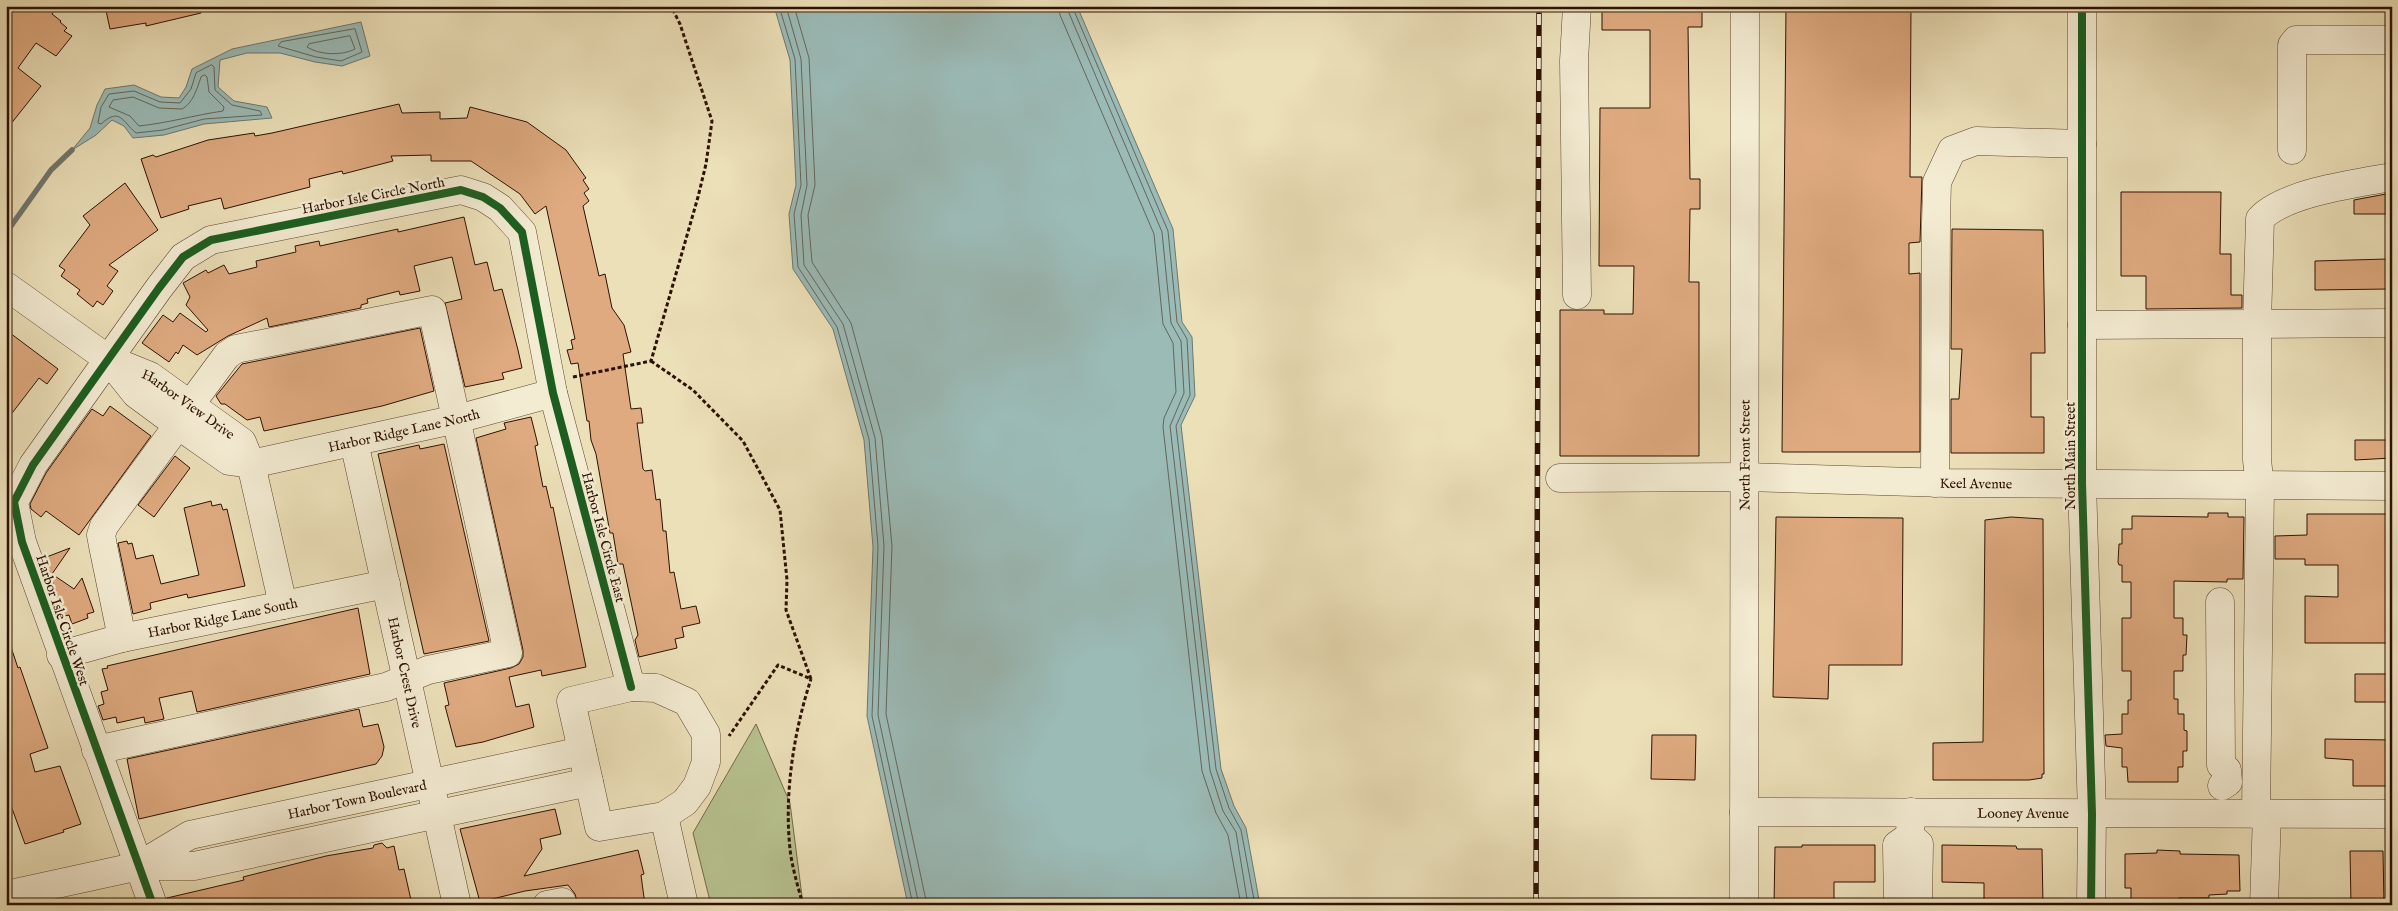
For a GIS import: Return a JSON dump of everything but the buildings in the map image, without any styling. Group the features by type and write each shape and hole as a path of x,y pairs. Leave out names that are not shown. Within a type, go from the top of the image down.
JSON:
{"street":[{"path":"1577,6 1574,60 1577,295"},
{"name":"North Front Street","path":"1744,6 1744,905"},
{"name":"North Main Street","path":"2082,6 2082,483 2092,814 2091,905"},
{"path":"2292,150 2292,45 2296,40 2392,40"},
{"path":"1935,483 1936,223 1937,182 1940,171 1952,150 1976,142 2082,144"},
{"path":"2264,905 2260,486 2257,460 2256,322 2260,219 2269,209 2288,201 2350,184 2392,177"},
{"name":"Harbor Isle Circle North","path":"108,359 184,257 211,240 461,190 483,197 500,208 522,232 552,387"},
{"name":"Harbor View Drive","path":"12,290 108,359 150,376 184,415 242,442 251,464 283,605"},
{"path":"96,750 386,687 428,670 508,652 432,310 236,349 227,355 104,526 101,535 122,638"},
{"path":"2082,324 2392,323"},
{"name":"Harbor Isle Circle West","path":"108,359 34,465 14,502 22,542 61,655 153,905"},
{"name":"Harbor Ridge Lane North","path":"251,464 457,419 552,387"},
{"name":"Harbor Isle Circle East","path":"552,387 631,687"},
{"name":"Harbor Crest Drive","path":"354,442 457,905"},
{"name":"Keel Avenue","path":"1560,478 1743,477 1935,483 2392,486"},
{"name":"Harbor Ridge Lane South","path":"61,655 122,638 386,584"},
{"path":"2220,602 2223,814"},
{"path":"631,687 656,688 687,702 706,734 706,746 706,762 697,786 685,802 664,816 599,827 572,701 631,687"},
{"name":"Harbor Town Boulevard","path":"138,866 190,835 582,751"},
{"name":"Harbor Town Boulevard","path":"6,894 138,866 194,866 589,782"},
{"name":"Looney Avenue","path":"1744,812 1910,824 2092,814 2392,814"},
{"path":"664,816 684,905"},
{"path":"1898,905 1897,844 1910,824"},
{"path":"1910,824 1919,844 1918,905"},
{"path":"547,905 562,902 562,905"}],"path":[{"path":"651,360 698,196 706,164 712,121 680,24 671,6"},
{"path":"552,387 651,360"},
{"path":"651,360 693,390 743,441 780,510 786,580 786,610 811,679 801,710 790,787 790,849 803,905"},
{"path":"706,746 725,740 739,724 755,696 778,665 811,679"}],"green space":[{"path":"756,724 790,803 803,904 711,905 693,833"}],"water":[{"path":"774,6 1077,6 1173,229 1182,322 1192,337 1195,396 1181,425 1221,769 1234,806 1246,828 1260,905 908,905 867,716 873,547 864,440 833,329 793,269 789,214 796,185 790,60"},
{"path":"361,22 370,56 342,66 315,62 280,53 247,53 220,60 218,87 234,101 267,107 272,118 204,124 164,135 133,138 124,126 112,120 96,135 72,150 90,128 97,105 105,89 134,85 161,97 179,98 186,87 192,69 232,49"}],"waterway":[{"path":"6,233 51,170 72,150"}],"railway":[{"path":"1536,905 1539,6"}],"cycle path":[{"path":"2082,6 2082,483 2092,814 2091,905"},
{"path":"153,905 22,542 14,502 33,465 159,288 183,257 211,240 461,190 483,197 500,208 522,232 553,393 631,687"}]}
